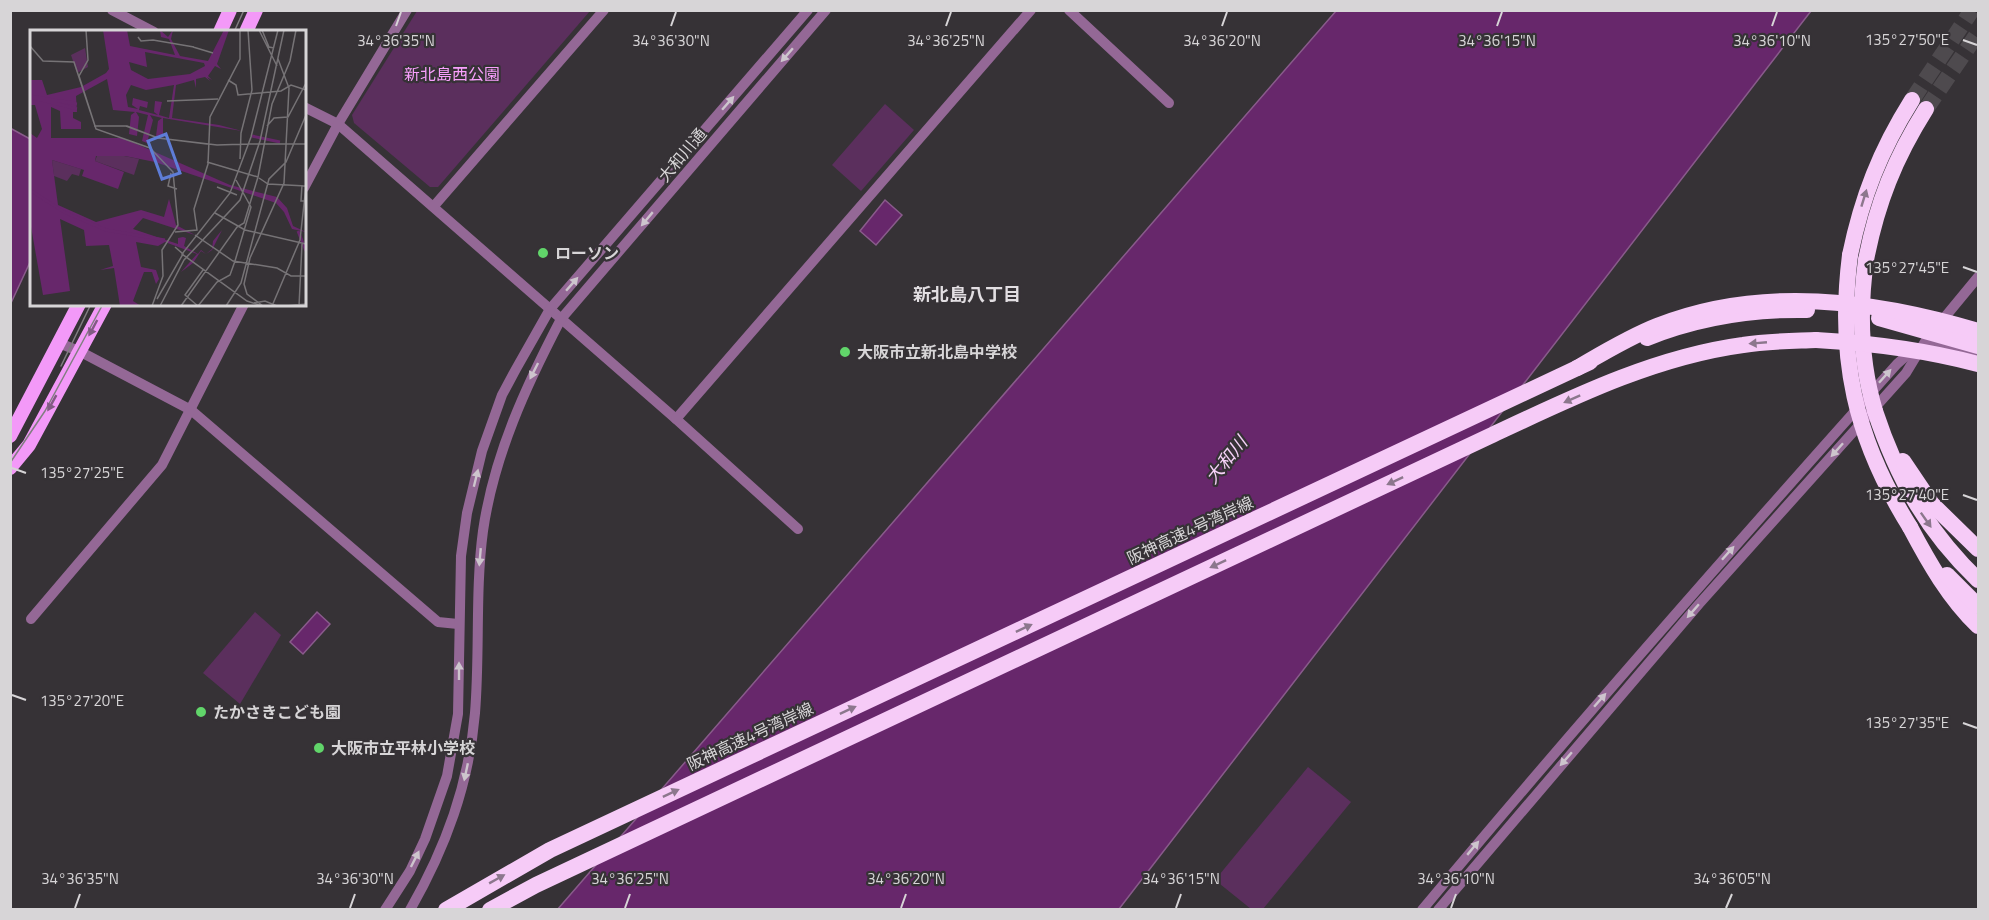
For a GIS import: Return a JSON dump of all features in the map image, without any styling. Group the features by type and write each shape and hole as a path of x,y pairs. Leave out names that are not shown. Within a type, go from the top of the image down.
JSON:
{"highway":[{"path":"1919,104 1910,134 1886,186 1858,258 1845,316 1848,362 1860,421 1875,462 1937,576 1978,626"},
{"path":"1858,258 1861,335 1866,375 1875,411 1897,471 1921,513 1946,546 1978,580"},
{"path":"1577,369 1616,345 1691,314 1779,300 1825,300 1870,305 1934,318 1978,331"},
{"name":"阪神高速4号湾岸線","path":"446,909 550,850 1654,335 1721,318 1784,310 1829,311 1870,316 1978,346"},
{"path":"490,909 1490,436 1601,386 1665,362 1742,345 1816,340 1873,344 1940,354 1978,364"},
{"path":"1873,344 1919,356 1978,376"},
{"path":"1875,411 1906,466 1932,504 1978,549"},
{"path":"1910,528 1935,561 1978,606"}],"main road":[{"path":"220,30 230,10"},
{"path":"247,30 256,10"},
{"path":"10,436 78,306"},
{"path":"10,468 29,445 104,306"}],"street":[{"path":"112,10 150,30"},
{"path":"306,184 338,123 406,10"},
{"path":"434,206 604,10"},
{"name":"大和川通","path":"385,909 410,871 425,839 447,776 458,714 461,556 467,513 482,451 502,395 550,309 808,10"},
{"name":"大和川通","path":"410,909 427,880 451,827 468,768 476,712 480,556 487,510 496,471 530,377 561,319 826,10"},
{"path":"676,419 1031,10"},
{"path":"1069,10 1169,103"},
{"path":"306,108 338,123 676,419 798,530"},
{"path":"1438,909 1699,604 1906,373 1926,340 1978,277"},
{"path":"32,619 162,465 243,306"},
{"path":"1926,340 1978,356"},
{"path":"1422,909 1713,569 1897,364 1926,340"},
{"path":"59,343 81,352 191,410 438,622 458,624"}],"green space":[{"name":"新北島西公園","path":"417,11 590,11 438,187 430,187 354,123 352,115"},
{"path":"885,104 914,130 861,191 832,165"},
{"path":"255,612 281,635 240,704 203,673"},
{"path":"1308,767 1351,802 1263,909 1251,909 1215,880"}],"water":[{"name":"大和川","path":"1336,11 1811,11 1119,909 557,910"},
{"path":"10,128 30,139 30,262 11,303"},
{"path":"885,200 902,215 876,245 860,231"},
{"path":"317,612 330,624 303,654 290,642"}],"tunnel":[{"path":"1912,100 1972,10"},
{"path":"1926,109 1978,33"}],"tram line":[{"path":"235,30 244,10"},
{"path":"61,366 90,306"},
{"path":"10,463 45,411 102,306"}],"place":[{"name":"ローソン","path":"543,253"},
{"name":"大阪市立新北島中学校","path":"845,352"},
{"name":"たかさきこども園","path":"201,712"},
{"name":"大阪市立平林小学校","path":"319,748"}],"district":[{"name":"新北島八丁目","path":"967,294"}]}
